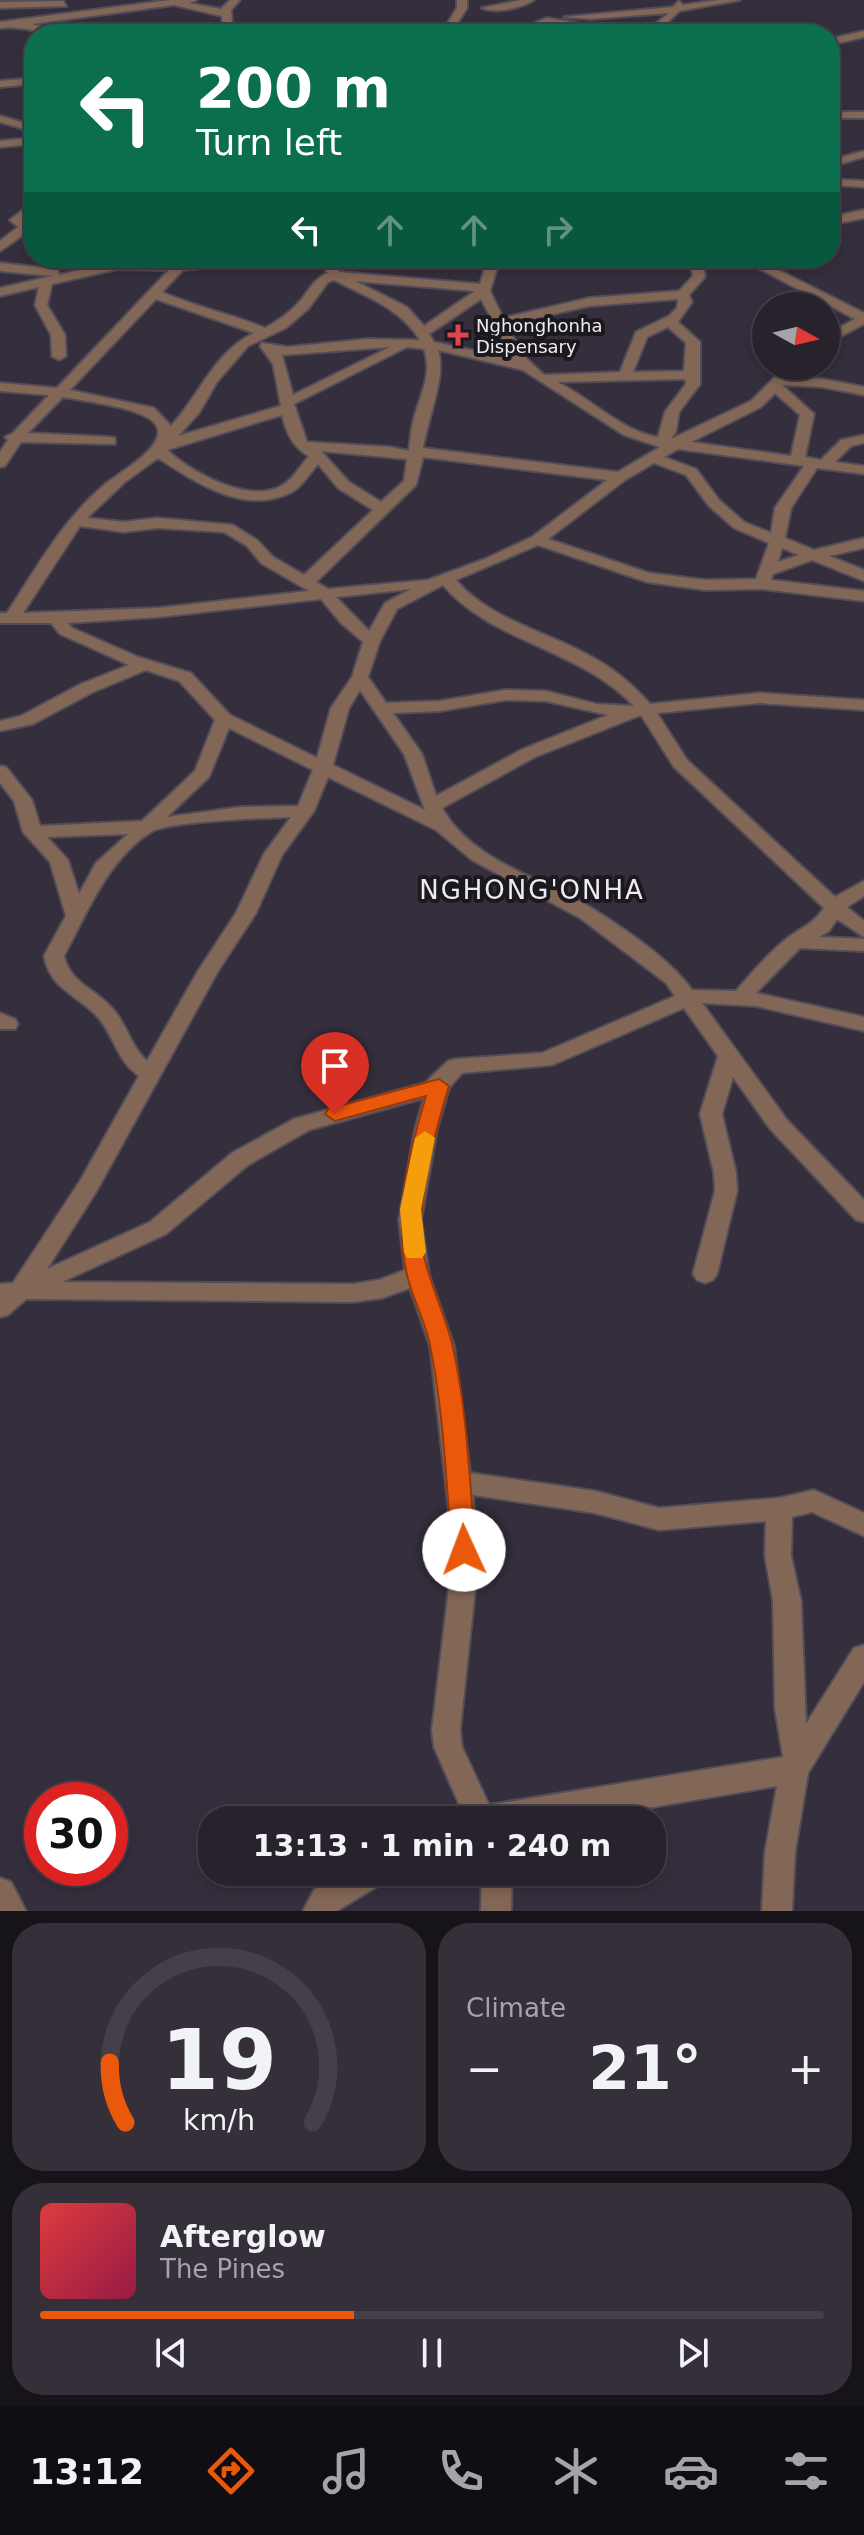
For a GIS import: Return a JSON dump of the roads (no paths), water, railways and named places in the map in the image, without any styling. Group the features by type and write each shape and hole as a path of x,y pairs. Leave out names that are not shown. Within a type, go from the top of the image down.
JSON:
{"street":[{"path":"0,25 192,0"},
{"path":"227,24 227,7 235,0"},
{"path":"452,24 462,8 462,0"},
{"path":"487,8 516,5 529,0"},
{"path":"540,24 569,16 612,17 679,4 735,0"},
{"path":"172,3 226,14"},
{"path":"0,5 159,4"},
{"path":"664,24 679,4"},
{"path":"569,16 575,24"},
{"path":"0,18 24,25"},
{"path":"840,40 864,34"},
{"path":"0,84 24,82"},
{"path":"0,94 24,93"},
{"path":"840,115 864,115"},
{"path":"0,119 24,126"},
{"path":"0,144 24,140"},
{"path":"840,161 864,154"},
{"path":"840,183 864,184"},
{"path":"840,219 864,214"},
{"path":"0,247 20,227"},
{"path":"0,267 78,276"},
{"path":"0,292 107,268"},
{"path":"0,463 17,437 180,268"},
{"path":"307,581 411,482 421,418 434,378 434,357 427,339 414,320 402,310 335,275 330,268"},
{"path":"165,444 286,406 360,363 427,339 484,291 491,268"},
{"path":"499,323 584,300 626,295 682,295 699,277 698,268"},
{"path":"765,268 864,319"},
{"path":"6,618 76,521 103,492 165,444 199,404 223,364 243,343 303,306 324,279 335,275 466,285 484,291 526,367"},
{"path":"46,282 41,305 57,332 59,356"},
{"path":"156,294 176,304 227,317 260,335 276,351 283,366 286,406 303,446 318,455 337,479 361,499 384,509"},
{"path":"626,374 641,335 670,322 685,307 682,295"},
{"path":"840,332 864,319"},
{"path":"663,449 672,412 692,389 693,342 670,322"},
{"path":"427,339 526,367 583,400 619,428 663,449 691,472 726,515 777,542 864,576"},
{"path":"276,351 372,343 408,344"},
{"path":"541,378 691,375"},
{"path":"0,1308 88,1186 208,971 246,913 273,854 305,811 323,768 340,708 360,677 372,641 391,606 441,580 537,540 620,477 663,449 750,407 780,380"},
{"path":"777,383 822,383 864,391"},
{"path":"777,383 807,414 797,459"},
{"path":"0,387 61,392 149,411 157,417 165,444 210,485 260,497 289,488 318,455"},
{"path":"0,437 110,441"},
{"path":"765,577 777,542 783,508 820,462 846,443 864,439"},
{"path":"303,446 390,451 620,477"},
{"path":"663,449 797,459 864,470"},
{"path":"76,521 124,527 157,523 224,526 252,543 267,560 324,593 347,620 372,641"},
{"path":"537,540 647,577 705,585 765,577 810,556 864,543"},
{"path":"765,577 864,596"},
{"path":"6,618 55,618 441,580 503,623 600,669 635,696 638,711 680,763 834,907 864,931"},
{"path":"55,618 66,631 142,666 185,677 224,719 443,826 479,856 587,914 673,978 690,997 728,1057 779,1125 864,1214"},
{"path":"0,726 27,720 87,688 142,666"},
{"path":"360,677 413,754 432,806 443,826"},
{"path":"382,708 440,706 482,697 527,696 554,697 595,709 638,711 760,698 864,705"},
{"path":"432,806 529,753 638,711"},
{"path":"150,1073 128,1056 109,1017 57,973 54,956 103,867 203,773 224,719"},
{"path":"0,771 20,793 32,832 59,860 75,914"},
{"path":"32,832 113,830 241,813 305,811"},
{"path":"741,998 769,965 795,942 822,927 834,907 864,887"},
{"path":"795,942 864,945"},
{"path":"476,1806 448,1747 446,1730 464,1571 464,1529 442,1346 417,1275 411,1209 426,1129 439,1086 456,1066 545,1060 690,997 741,998 864,1024"},
{"path":"705,1274 726,1191 725,1173 711,1114 728,1057"},
{"path":"10,1292 158,1228 240,1159 302,1124 439,1086"},
{"path":"10,1292 353,1293 382,1289 417,1275"},
{"path":"459,1482 595,1502 659,1519 779,1509 814,1501 864,1525"},
{"path":"777,1911 779,1865 796,1765 789,1708 787,1601 778,1556 779,1509"},
{"path":"576,1806 656,1794 796,1765 864,1657"},
{"path":"318,1911 325,1901 350,1886"},
{"path":"496,1911 497,1886"},
{"path":"0,1893 11,1911"}],"place":[{"name":"Nghonghonha Dispensary","path":"458,335"}],"district":[{"name":"NGHONG'ONHA","path":"532,890"}]}
